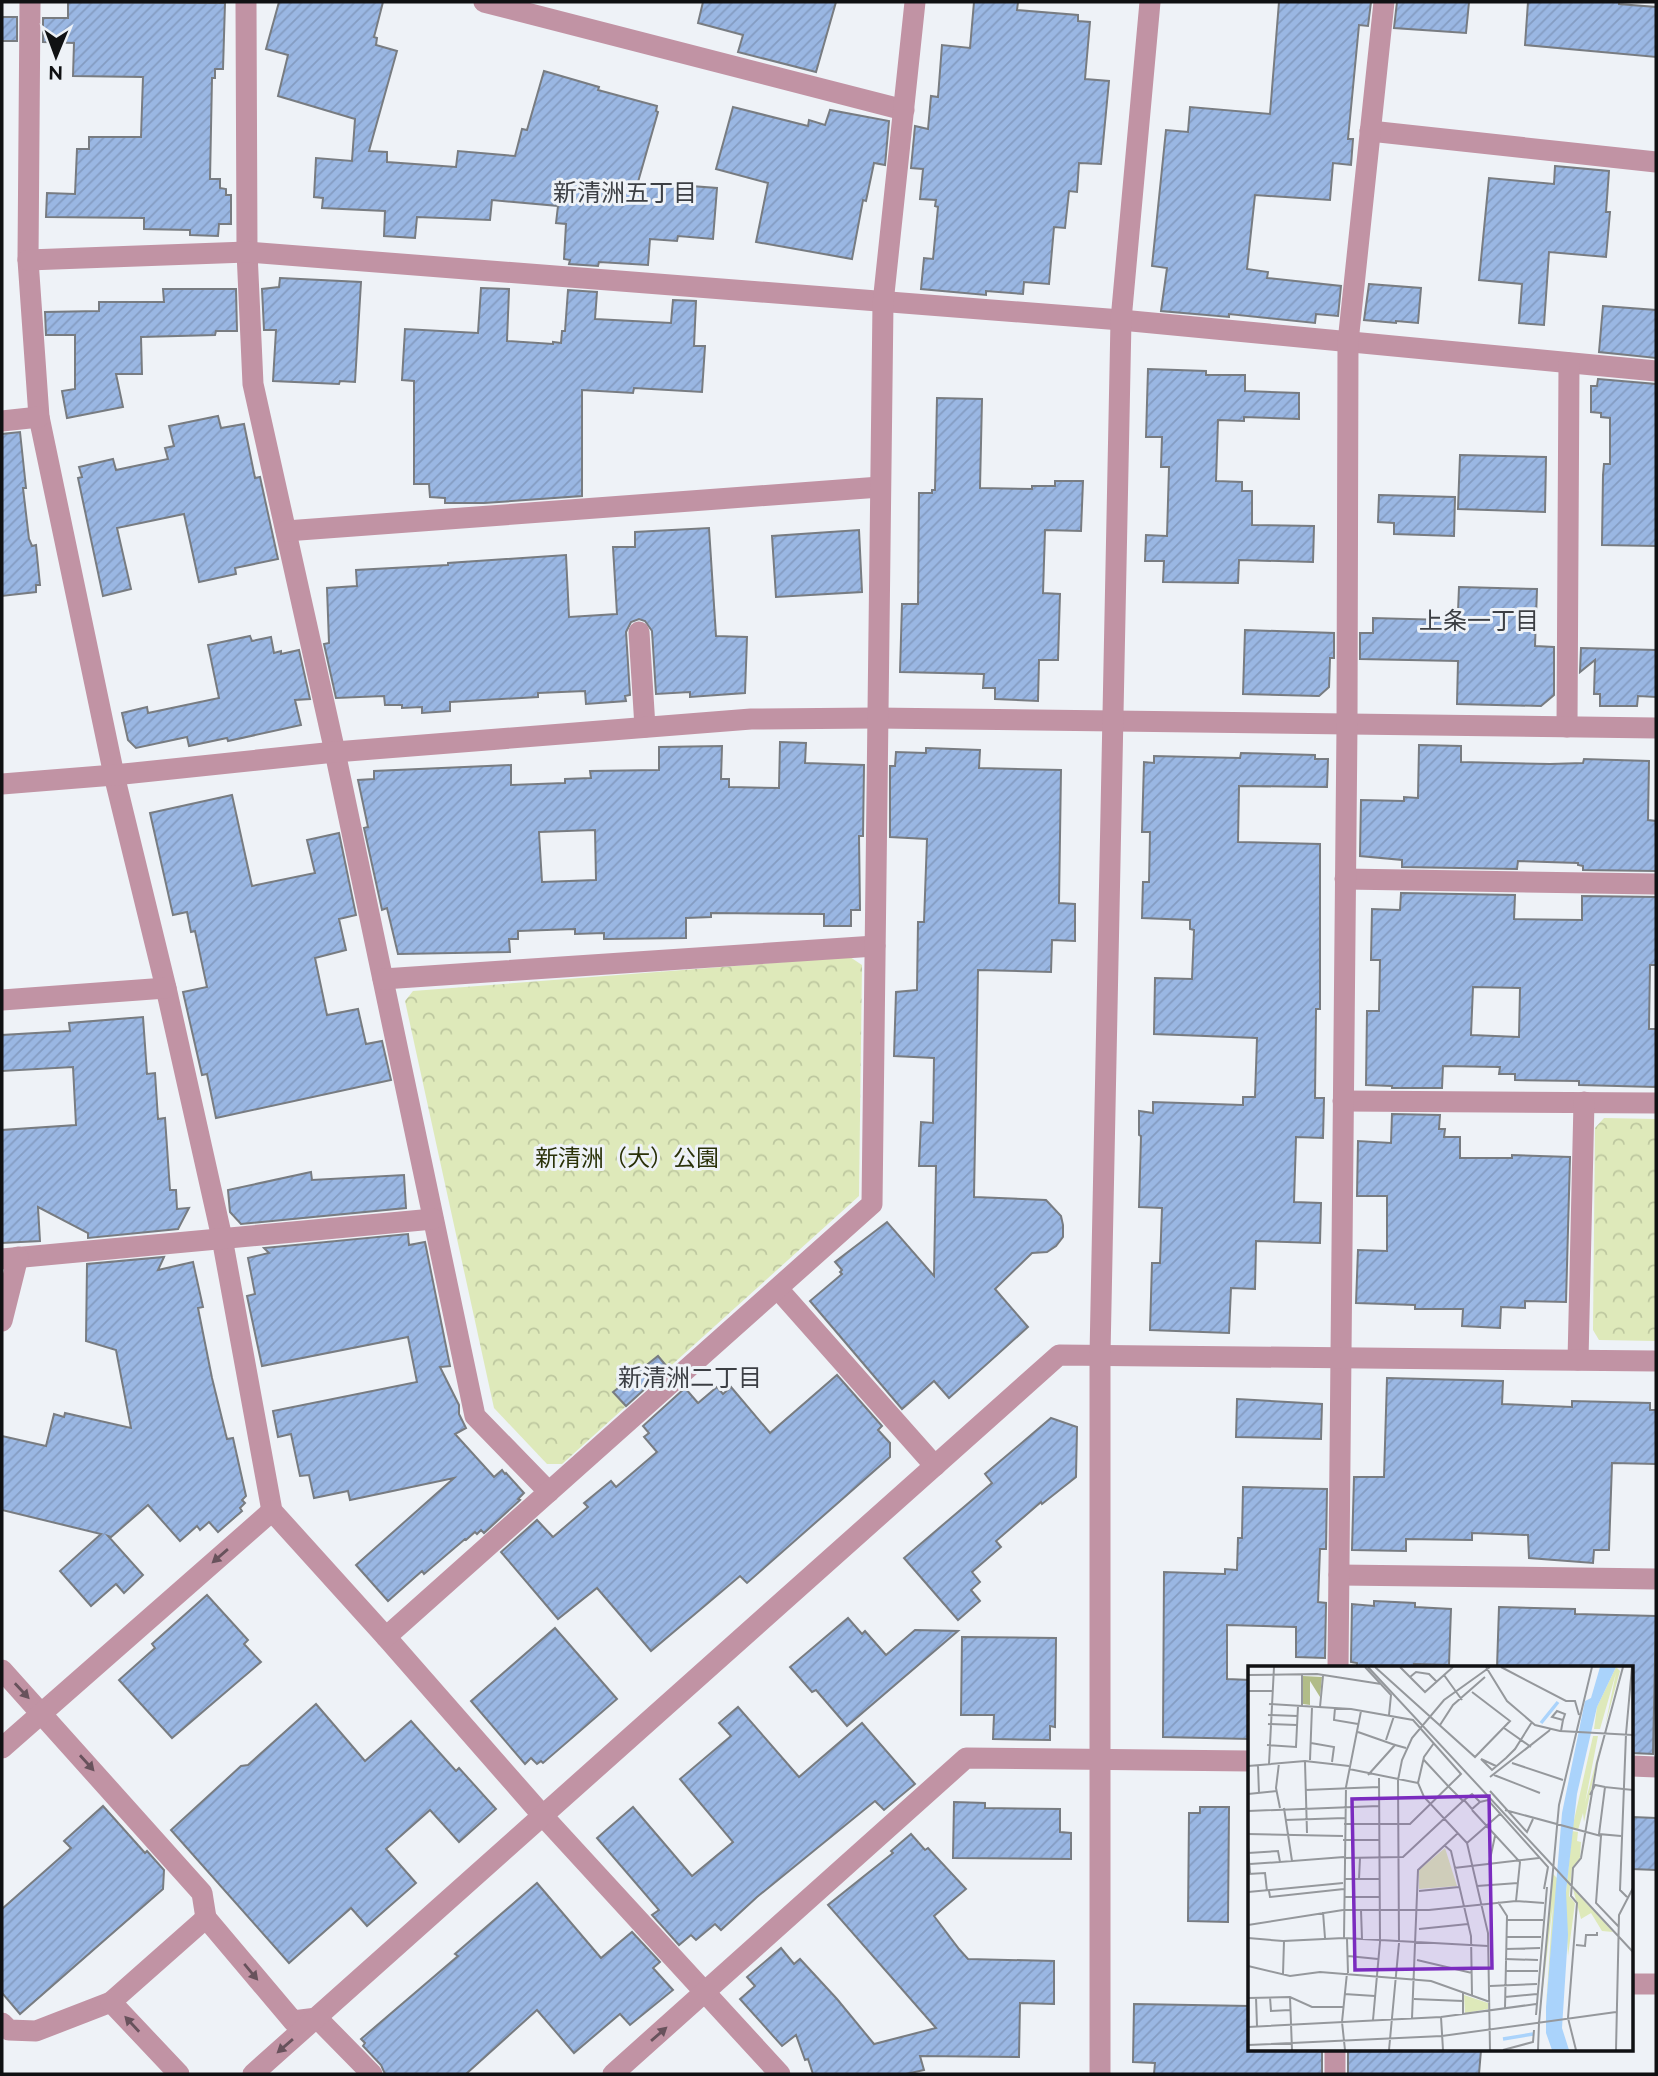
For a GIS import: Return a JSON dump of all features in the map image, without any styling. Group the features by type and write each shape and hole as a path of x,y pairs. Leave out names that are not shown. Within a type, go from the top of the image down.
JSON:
{"street":[{"path":"30,2 28,260 39,417 114,775 166,988 222,1238 272,1511 543,1816 780,2074"},
{"path":"246,2 247,252 253,384 335,752 475,1416 549,1492"},
{"path":"484,2 904,110"},
{"path":"386,1637 872,1204 883,303 915,2"},
{"path":"1100,2074 1100,1355 1121,320 1150,2"},
{"path":"1338,1666 1348,342 1384,2"},
{"path":"1370,131 1656,162"},
{"path":"28,260 247,252 1121,320 1656,371"},
{"path":"1567,727 1569,363"},
{"path":"2,421 39,417"},
{"path":"286,531 880,487"},
{"path":"639,632 645,727"},
{"path":"2,784 335,752 751,719 876,718 1656,728"},
{"path":"1345,879 1656,884"},
{"path":"383,979 875,946"},
{"path":"2,1000 166,988"},
{"path":"1343,1101 1656,1103"},
{"path":"1578,1360 1584,1102"},
{"path":"2,1321 10,1258 433,1219"},
{"path":"778,1289 934,1466"},
{"path":"253,2074 1059,1355 1656,1361"},
{"path":"2,1748 272,1511"},
{"path":"1339,1575 1656,1579"},
{"path":"2,1670 202,1893 206,1918 293,2021 317,2018"},
{"path":"613,2074 966,1758 1248,1761"},
{"path":"1634,1766 1656,1767"},
{"path":"2,2023 9,2030 36,2031 111,2002 206,1918"},
{"path":"1634,1984 1656,1984"},
{"path":"111,2002 179,2074"},
{"path":"317,2018 372,2074"},
{"path":"1335,2052 1335,2074"}],"green space":[{"name":"新清洲（大）公園","path":"850,957 862,965 859,1196 562,1464 547,1464 494,1408 405,1001 413,991"},
{"path":"1604,1118 1656,1119 1656,1341 1599,1340 1593,1330 1595,1128"}],"building":[{"path":"68,2 225,3 223,69 215,69 215,78 212,78 210,179 220,179 220,188 226,189 226,195 231,195 231,224 219,224 218,236 190,235 190,230 144,229 144,218 46,217 47,193 75,194 77,149 89,149 89,137 141,137 143,77 73,76 74,43 43,42 43,18 68,18"},
{"path":"279,2 383,2 374,37 377,38 376,45 397,51 369,151 387,152 387,162 456,167 458,151 515,156 522,129 527,130 544,71 599,87 598,90 657,106 658,112 638,182 717,188 713,239 678,236 677,241 650,239 648,265 599,262 598,266 569,264 570,260 564,259 566,224 556,223 558,206 492,200 490,220 417,217 415,238 384,236 385,211 322,208 323,198 314,197 316,158 352,161 355,119 278,96 288,55 266,49"},
{"path":"703,2 836,2 816,72 738,52 743,35 698,23"},
{"path":"974,2 1018,2 1017,10 1078,15 1078,21 1090,22 1085,79 1109,81 1101,164 1079,163 1077,192 1069,191 1065,228 1054,227 1049,284 1024,282 1023,294 986,291 986,295 921,289 924,258 933,259 938,207 935,206 936,200 920,199 923,169 911,168 915,126 928,129 931,96 938,97 942,45 970,48"},
{"path":"1279,2 1371,2 1368,26 1359,25 1348,139 1353,139 1351,165 1333,163 1330,200 1255,195 1247,269 1268,272 1267,278 1341,286 1338,316 1316,314 1315,323 1229,314 1229,317 1161,311 1167,268 1152,266 1166,130 1188,132 1190,107 1270,114"},
{"path":"1397,2 1469,2 1466,33 1394,28"},
{"path":"1528,2 1619,2 1656,7 1656,57 1525,45"},
{"path":"2,17 17,17 17,41 2,41"},
{"path":"733,107 808,126 809,120 825,125 830,110 889,121 885,165 874,163 866,201 863,200 852,259 756,242 768,183 716,169"},
{"path":"1555,166 1609,171 1606,212 1610,212 1606,257 1549,252 1544,325 1519,323 1522,284 1479,280 1489,178 1554,184"},
{"path":"280,278 361,282 355,382 340,381 339,384 273,381 276,330 264,330 262,289 279,287"},
{"path":"1369,284 1421,288 1418,323 1364,320"},
{"path":"481,288 509,289 507,341 553,344 561,343 562,331 565,331 568,290 597,292 595,319 671,323 673,300 696,301 694,346 705,346 702,392 634,388 633,393 582,390 582,496 484,503 445,503 445,498 430,497 429,484 414,484 414,381 402,380 405,329 478,333"},
{"path":"163,289 236,289 237,331 216,331 215,335 141,337 142,374 116,374 123,407 67,418 62,391 75,389 75,335 46,335 45,312 99,311 99,302 164,302"},
{"path":"1603,306 1656,310 1656,358 1599,352"},
{"path":"1148,369 1206,371 1206,375 1245,375 1245,391 1299,393 1299,419 1244,417 1244,421 1218,420 1216,481 1242,482 1242,491 1252,491 1252,525 1314,526 1313,562 1239,560 1238,583 1163,582 1164,561 1145,561 1146,535 1167,536 1169,467 1161,467 1162,437 1146,437"},
{"path":"1598,379 1656,384 1656,546 1602,545 1603,475 1604,464 1610,464 1610,418 1591,412 1591,386 1597,386"},
{"path":"937,398 982,399 980,488 1032,489 1032,486 1055,486 1055,481 1083,481 1081,531 1045,530 1043,593 1060,594 1058,660 1039,660 1038,701 995,699 995,688 983,688 984,674 900,672 902,604 918,604 919,493 932,493 932,490 935,490"},
{"path":"218,416 221,428 244,424 255,478 260,477 278,559 235,568 236,574 199,582 184,514 117,528 131,589 103,596 78,478 82,477 79,467 113,459 116,470 168,459 165,448 174,446 169,426"},
{"path":"20,432 29,539 32,546 36,545 40,585 36,585 36,592 2,596 2,434"},
{"path":"1460,455 1546,457 1545,512 1458,509"},
{"path":"1379,495 1455,497 1454,536 1394,534 1394,523 1378,522"},
{"path":"709,528 716,636 747,637 745,693 690,697 690,692 656,694 652,631 645,621 639,619 631,622 626,632 630,695 625,696 626,701 586,704 585,691 538,693 538,697 450,702 450,711 422,713 422,707 385,705 384,696 336,698 324,644 329,643 327,588 357,586 356,570 566,555 569,617 617,614 613,547 635,547 635,532"},
{"path":"859,530 862,592 776,597 772,536"},
{"path":"1459,587 1537,589 1535,646 1554,647 1554,695 1541,706 1457,704 1458,661 1360,659 1360,633 1373,633 1373,618 1446,620 1446,612 1458,612"},
{"path":"1245,630 1334,633 1334,658 1330,658 1329,687 1319,696 1243,694"},
{"path":"250,636 252,641 271,637 274,653 299,650 310,699 295,700 301,725 228,741 227,738 189,746 187,737 136,748 128,740 122,713 147,707 148,713 219,698 208,645"},
{"path":"1581,648 1656,650 1656,697 1638,696 1637,706 1600,706 1600,694 1594,694 1595,660 1580,672"},
{"path":"780,742 806,743 805,763 864,765 863,836 859,836 860,910 851,910 851,926 824,926 824,914 711,913 711,917 686,918 686,938 604,939 604,933 575,934 575,929 518,931 518,939 509,939 510,952 398,954 387,908 382,910 364,828 368,827 358,780 374,779 374,771 511,765 511,785 565,783 565,779 591,778 590,771 659,770 659,747 722,746 721,779 729,779 729,787 779,788","holes":["595,830 596,880 542,882 539,832"]},
{"path":"1419,745 1461,746 1461,762 1550,764 1583,763 1584,759 1649,761 1648,820 1656,821 1656,871 1583,870 1583,866 1578,863 1518,861 1517,869 1402,867 1402,860 1360,856 1361,800 1404,801 1404,797 1418,798"},
{"path":"926,748 980,750 979,768 1061,770 1059,903 1075,904 1075,941 1052,940 1051,972 978,970 974,1197 1046,1200 1061,1216 1063,1237 1047,1252 1032,1253 995,1289 1028,1327 949,1398 934,1381 902,1409 810,1301 842,1274 835,1262 887,1222 934,1276 936,1166 919,1166 921,1122 933,1123 934,1058 894,1056 896,992 917,990 918,922 924,922 927,839 890,837 890,766 895,766 896,752 926,753"},
{"path":"1241,753 1315,755 1315,759 1328,759 1327,787 1239,786 1238,842 1320,844 1320,1009 1316,1009 1315,1098 1324,1098 1323,1138 1296,1137 1294,1202 1321,1203 1320,1243 1256,1241 1255,1289 1231,1288 1229,1333 1150,1330 1152,1263 1160,1263 1162,1208 1139,1207 1139,1111 1153,1113 1153,1102 1243,1105 1243,1097 1255,1097 1257,1038 1154,1034 1155,978 1192,979 1194,930 1190,929 1190,920 1142,918 1143,882 1149,882 1150,832 1142,832 1144,762 1154,763 1154,756 1240,758"},
{"path":"232,795 252,886 315,873 307,840 339,833 356,915 339,919 346,950 315,958 327,1015 358,1009 366,1044 382,1041 391,1080 216,1118 207,1074 202,1075 183,992 207,987 195,931 191,932 187,912 173,915 150,813"},
{"path":"1401,893 1515,895 1514,919 1582,920 1582,896 1656,897 1656,965 1650,965 1649,1029 1656,1029 1656,1087 1579,1085 1579,1081 1515,1080 1515,1074 1499,1074 1500,1067 1443,1066 1442,1088 1366,1085 1367,1011 1379,1011 1380,960 1371,960 1372,909 1400,910","holes":["1473,987 1520,988 1519,1037 1471,1035"]},
{"path":"143,1017 147,1074 155,1073 158,1119 165,1118 170,1190 176,1190 177,1209 189,1208 178,1229 88,1238 88,1233 38,1207 40,1241 2,1243 2,1130 76,1125 73,1067 2,1071 2,1035 70,1031 69,1023"},
{"path":"1392,1114 1440,1115 1439,1129 1445,1129 1444,1137 1460,1137 1460,1158 1512,1158 1512,1155 1570,1157 1566,1302 1525,1301 1525,1308 1501,1307 1500,1328 1462,1326 1463,1309 1415,1309 1415,1305 1356,1303 1358,1250 1387,1251 1387,1196 1357,1196 1358,1141 1391,1143"},
{"path":"311,1172 312,1180 404,1175 406,1208 241,1224 230,1212 228,1190"},
{"path":"408,1234 409,1245 425,1242 450,1366 440,1367 459,1405 459,1414 466,1428 455,1434 494,1477 502,1470 524,1493 518,1499 520,1500 484,1533 481,1530 465,1539 388,1601 356,1565 454,1478 350,1500 348,1491 314,1498 309,1475 300,1476 291,1434 278,1437 273,1411 417,1382 408,1337 262,1366 247,1296 255,1294 248,1258 269,1253 264,1248"},
{"path":"164,1257 158,1270 193,1262 203,1307 198,1308 212,1378 227,1439 233,1438 246,1496 242,1500 245,1503 240,1508 242,1511 218,1532 209,1522 200,1530 197,1526 180,1541 148,1505 111,1537 108,1536 143,1575 124,1593 116,1584 91,1606 60,1571 101,1534 2,1510 2,1436 46,1446 54,1414 64,1417 65,1413 131,1428 116,1350 86,1341 87,1264"},
{"path":"658,1356 668,1368 626,1406 613,1392"},
{"path":"837,1375 882,1426 878,1430 890,1443 890,1457 747,1583 740,1576 651,1651 597,1588 558,1619 501,1552 537,1520 553,1537 588,1507 584,1503 611,1481 616,1487 657,1452 644,1437 649,1433 643,1426 685,1388 698,1403 717,1387 723,1394 731,1387 770,1433"},
{"path":"1387,1378 1503,1381 1502,1404 1572,1407 1572,1401 1650,1403 1650,1410 1656,1410 1656,1464 1612,1463 1609,1550 1594,1550 1593,1563 1529,1558 1528,1535 1472,1533 1472,1540 1406,1539 1406,1551 1352,1550 1354,1477 1384,1477"},
{"path":"1237,1399 1322,1404 1321,1439 1236,1437"},
{"path":"1051,1418 1077,1427 1076,1477 1042,1504 1041,1502 996,1541 1001,1547 972,1572 980,1582 971,1590 980,1601 958,1620 904,1558 992,1483 985,1474"},
{"path":"1243,1487 1327,1489 1326,1549 1320,1549 1318,1602 1326,1603 1325,1658 1296,1657 1296,1627 1227,1625 1227,1679 1248,1680 1248,1739 1163,1737 1164,1572 1225,1574 1225,1569 1237,1570 1238,1538 1242,1538"},
{"path":"207,1595 248,1640 244,1644 261,1662 172,1738 119,1680 155,1648 152,1644"},
{"path":"1374,1601 1415,1603 1415,1607 1451,1609 1449,1665 1357,1666 1357,1663 1351,1662 1352,1604 1374,1606"},
{"path":"1499,1607 1575,1609 1575,1614 1656,1616 1653,1754 1634,1753 1634,1666 1497,1666"},
{"path":"848,1618 862,1634 865,1631 886,1655 915,1630 958,1631 847,1726 816,1690 812,1692 790,1667"},
{"path":"555,1628 617,1699 543,1763 541,1761 537,1764 531,1758 525,1764 471,1701"},
{"path":"962,1637 1056,1638 1055,1727 1050,1726 1050,1740 993,1739 994,1715 961,1715"},
{"path":"316,1704 365,1761 411,1721 456,1771 459,1768 496,1809 459,1842 430,1810 386,1849 416,1883 367,1926 351,1908 289,1963 171,1830 241,1766 248,1765"},
{"path":"738,1707 799,1777 862,1723 915,1784 884,1810 875,1801 757,1897 721,1930 715,1924 696,1940 691,1935 679,1945 652,1915 659,1910 597,1838 633,1807 692,1876 733,1842 680,1779 731,1736 719,1723"},
{"path":"954,1802 985,1803 985,1808 1060,1809 1060,1832 1071,1833 1071,1859 953,1858"},
{"path":"103,1806 164,1870 163,1889 20,2014 2,1993 2,1909 71,1848 64,1841"},
{"path":"1200,1807 1229,1807 1228,1922 1188,1921 1189,1813 1200,1813"},
{"path":"1634,1817 1656,1818 1656,1870 1634,1869"},
{"path":"911,1834 925,1850 928,1848 966,1889 934,1916 959,1949 968,1959 1054,1961 1054,2004 1020,2003 1019,2057 920,2056 924,2070 906,2074 813,2074 796,2035 782,2046 740,1999 755,1986 747,1977 781,1948 794,1964 800,1959 874,2044 936,2028 828,1905 893,1853 891,1851"},
{"path":"537,1883 601,1958 632,1932 660,1962 653,1968 673,1990 630,2025 620,2014 574,2053 537,2010 466,2074 385,2074 381,2065 363,2046 365,2043 361,2039 458,1956 455,1954"},
{"path":"1134,2004 1248,2006 1248,2052 1322,2052 1322,2074 1154,2074 1155,2063 1133,2062"},
{"path":"1348,2052 1481,2052 1479,2074 1348,2074"}],"district":[{"name":"新清洲五丁目","path":"625,193"},
{"name":"上条一丁目","path":"1479,621"},
{"name":"新清洲二丁目","path":"690,1378"}]}
